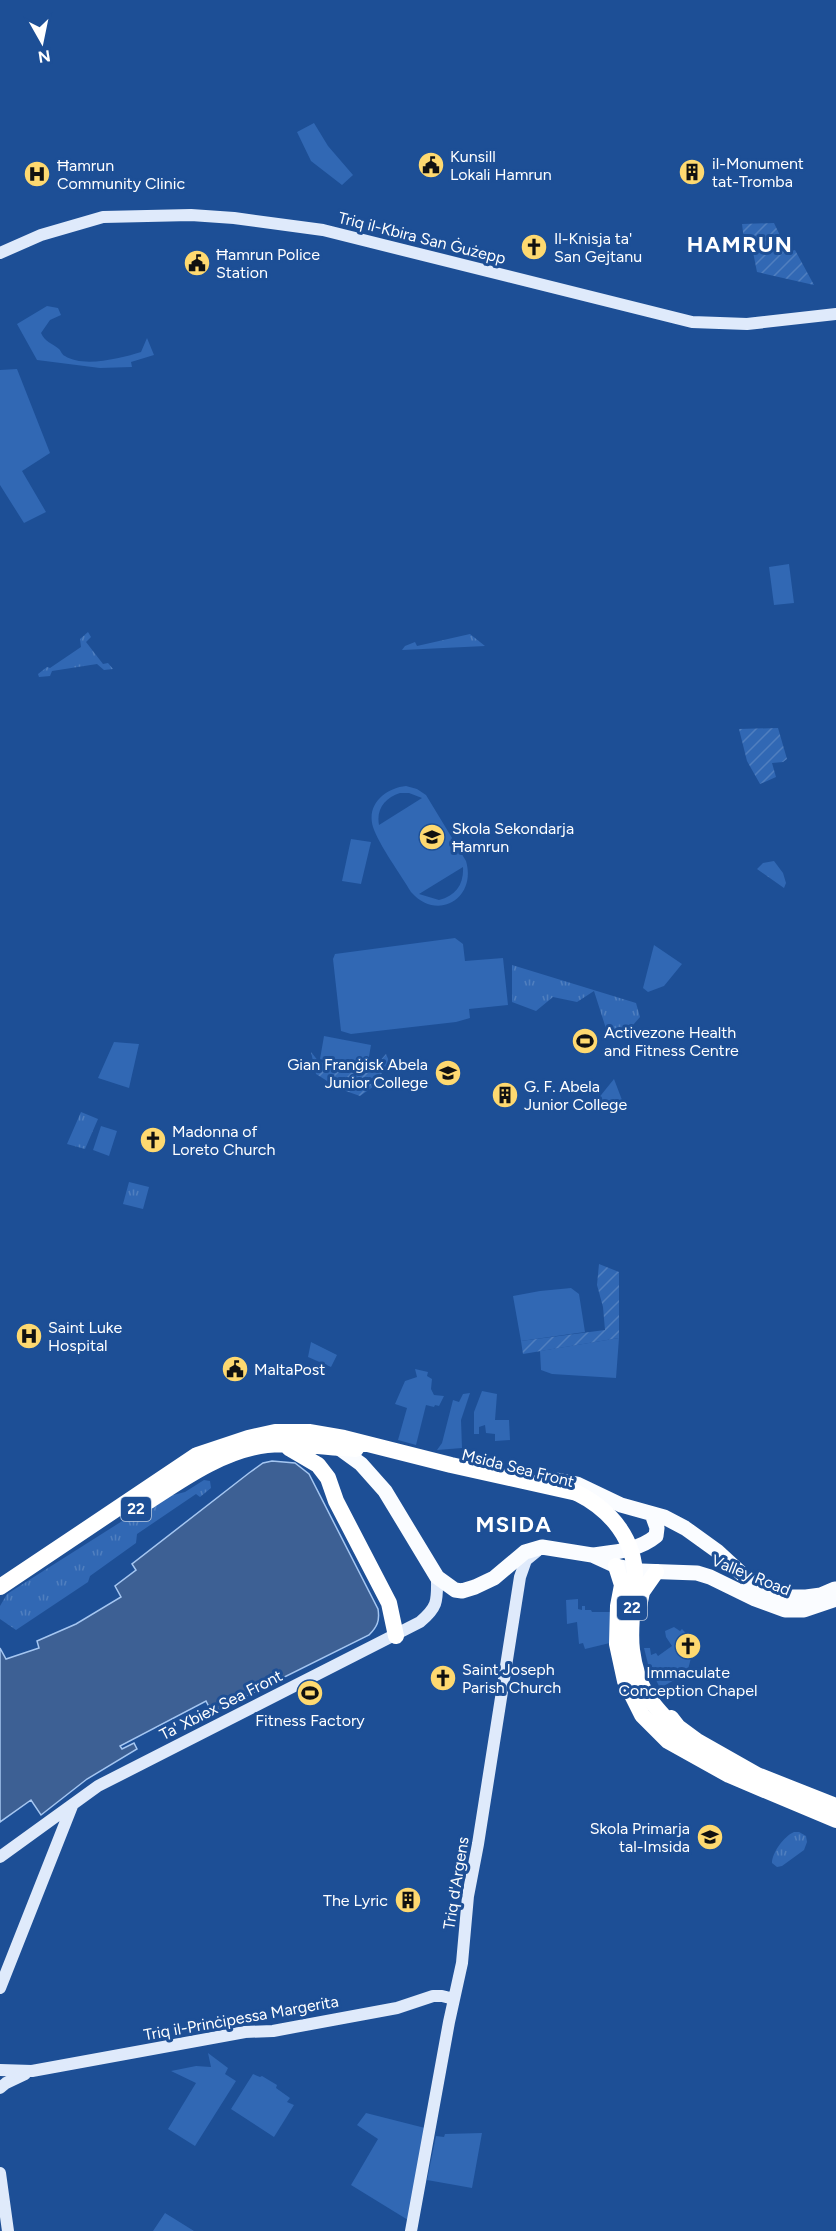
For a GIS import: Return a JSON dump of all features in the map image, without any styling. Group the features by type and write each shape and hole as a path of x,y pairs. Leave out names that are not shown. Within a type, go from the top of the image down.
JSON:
{"highway":[{"name":"Msida Sea Front","path":"0,1587 197,1455 248,1438 264,1425 274,1421 300,1422 312,1426 318,1435 342,1443 451,1465 571,1495 592,1501 607,1512 630,1546 635,1569 632,1650 638,1675 652,1706 673,1731 693,1747"},
{"name":"Msida Sea Front","path":"0,1598 161,1492 234,1453 283,1444 342,1443"},
{"path":"283,1444 318,1465 328,1478 336,1502 389,1603 396,1636"},
{"path":"616,1566 622,1585 618,1606 617,1644 625,1681 642,1715 668,1742 693,1747 836,1806"},
{"path":"656,1572 645,1586 638,1605 637,1646 644,1674 656,1700 693,1747 729,1775 836,1820"}],"main road":[{"name":"Triq il-Kbira San Ġużepp","path":"0,254 41,235 103,217 202,216 323,230 692,322 747,324 836,314"},
{"name":"Msida Sea Front","path":"437,1577 385,1491 342,1443 352,1436 577,1484 621,1505 652,1514 686,1528 717,1551 754,1586 766,1592 783,1597 806,1597 821,1595 836,1588"},
{"path":"437,1577 455,1590 468,1589 494,1578 525,1551 542,1547 592,1555 627,1550 648,1543 656,1536 657,1528 652,1514"},
{"name":"Triq d'Argens","path":"411,2231 462,1963 468,1896 486,1800 520,1577 526,1560 542,1547"},
{"name":"Valley Road","path":"592,1555 616,1566 656,1572 679,1571 711,1577 755,1599 785,1610 804,1610 836,1599"},
{"name":"Ta' Xbiex Sea Front","path":"0,1857 98,1786 420,1622 434,1610 437,1598 437,1577"},
{"path":"0,1988 72,1806"},
{"path":"48,1823 60,1826 62,1832"},
{"name":"Triq il-Prinċipessa Margerita","path":"0,2070 32,2071 234,2034 273,2031 397,2008 433,1996 454,1999"},
{"name":"Triq il-Prinċipessa Margerita","path":"0,2088 32,2071"},
{"path":"1,2173 8,2231"}],"green space":[{"path":"314,123 328,146 353,175 342,185 311,161 297,132"},
{"path":"774,223 788,252 795,250 814,285 757,272 751,242 744,240 742,224"},
{"path":"47,306 58,308 61,315 50,320 41,333 63,355 73,360 103,361 141,352 147,338 154,355 131,362 132,367 100,368 37,360 17,324"},
{"path":"17,369 50,453 22,471 46,512 24,523 0,485 0,370"},
{"path":"789,564 794,603 774,605 769,567"},
{"path":"88,632 91,637 86,642 103,664 108,663 113,669 104,670 97,664 52,671 50,676 39,677 38,674 47,667 50,668 81,647 80,639"},
{"path":"470,634 485,646 402,650 405,646 415,642 417,646"},
{"path":"778,728 787,759 783,762 772,763 776,777 760,784 747,761 739,729"},
{"path":"399,787 417,789 426,795 466,861 468,874 466,886 452,902 432,905 421,901 411,892 376,834 372,819 375,804 385,794","holes":["400,793 409,793 422,798 379,825 380,809 386,801","463,867 460,884 450,896 439,900 419,894"]},
{"path":"351,839 371,842 361,884 342,881"},
{"path":"774,861 783,873 786,883 784,888 757,869 763,863"},
{"path":"455,938 463,944 465,961 503,958 508,1005 469,1009 470,1018 456,1022 351,1034 341,1031 333,959 335,954"},
{"path":"654,945 682,964 664,986 648,992 643,988"},
{"path":"512,965 636,1003 640,1017 619,1041 609,1038 594,991 577,1002 553,997 536,1011 512,1002"},
{"path":"324,1036 371,1045 367,1068 320,1059"},
{"path":"114,1042 139,1044 129,1088 98,1078"},
{"path":"311,1052 319,1062 371,1071 386,1054 389,1061 374,1086 360,1096 340,1089 316,1074"},
{"path":"614,1079 622,1100 618,1104 597,1100"},
{"path":"81,1112 98,1119 85,1149 67,1144"},
{"path":"101,1126 117,1131 109,1156 93,1150"},
{"path":"129,1182 149,1187 143,1209 123,1204"},
{"path":"599,1264 619,1272 619,1338 523,1354 521,1341 605,1330 603,1307 597,1285"},
{"path":"571,1288 579,1294 585,1332 521,1341 513,1296"},
{"path":"619,1338 616,1378 552,1374 541,1370 540,1351"},
{"path":"311,1342 337,1355 331,1367 308,1357"},
{"path":"415,1369 428,1372 427,1376 432,1379 431,1389 434,1395 444,1396 439,1406 426,1405 416,1445 398,1440 407,1408 395,1404 405,1381 417,1377"},
{"path":"482,1391 497,1394 495,1420 509,1420 510,1440 495,1441 495,1434 486,1433 485,1425 479,1427 479,1434 474,1434 474,1412"},
{"path":"470,1393 461,1420 462,1448 437,1450 442,1443 453,1400 459,1402 463,1394"},
{"path":"204,1480 210,1481 211,1488 200,1497 196,1494 137,1534 136,1543 90,1576 88,1582 16,1630 0,1619 0,1606 7,1594 157,1499 185,1492"},
{"path":"578,1599 578,1609 582,1610 582,1606 585,1606 585,1610 592,1612 610,1612 614,1642 585,1649 583,1643 579,1644 577,1622 567,1624 566,1600"},
{"path":"674,1627 680,1631 682,1629 698,1646 691,1658 687,1673 660,1688 648,1664 644,1648 650,1648 651,1655 656,1653 658,1656 672,1646 665,1631"},
{"path":"794,1832 806,1836 807,1842 804,1850 782,1866 777,1867 772,1863 774,1854 783,1841"},
{"path":"208,2053 228,2068 225,2074 236,2081 195,2146 168,2129 196,2083 171,2071 196,2066 211,2067"},
{"path":"253,2074 262,2076 277,2085 276,2088 290,2098 287,2102 294,2105 274,2137 231,2109"},
{"path":"366,2113 425,2128 408,2220 351,2185 378,2139 357,2125"},
{"path":"482,2133 472,2188 427,2180 436,2136"},
{"path":"165,2213 194,2231 153,2231"}],"shaded area":[{"path":"272,1461 295,1463 309,1474 378,1609 379,1617 374,1629 369,1635 212,1713 206,1701 120,1746 122,1749 134,1743 137,1749 87,1779 41,1815 31,1800 0,1822 0,1648 6,1659 39,1648 37,1641 76,1624 121,1597 115,1586 136,1570 132,1564 249,1473 263,1463"}],"place":[{"name":"Kunsill Lokali Hamrun","path":"431,165"},
{"name":"il-Monument tat-Tromba","path":"692,172"},
{"name":"Ħamrun Community Clinic","path":"37,174"},
{"name":"Il-Knisja ta' San Gejtanu","path":"534,247"},
{"name":"Ħamrun Police Station","path":"197,263"},
{"name":"Skola Sekondarja Ħamrun","path":"432,837"},
{"name":"Activezone Health and Fitness Centre","path":"585,1041"},
{"name":"Gian Franġisk Abela Junior College","path":"448,1073"},
{"name":"G. F. Abela Junior College","path":"505,1095"},
{"name":"Madonna of Loreto Church","path":"153,1140"},
{"name":"Saint Luke Hospital","path":"29,1336"},
{"name":"MaltaPost","path":"235,1369"},
{"name":"Immaculate Conception Chapel","path":"688,1646"},
{"name":"Saint Joseph Parish Church","path":"443,1678"},
{"name":"Fitness Factory","path":"310,1693"},
{"name":"Skola Primarja tal-Imsida","path":"710,1837"},
{"name":"The Lyric","path":"408,1900"}],"district":[{"name":"HAMRUN","path":"740,244"},
{"name":"MSIDA","path":"514,1524"}]}
